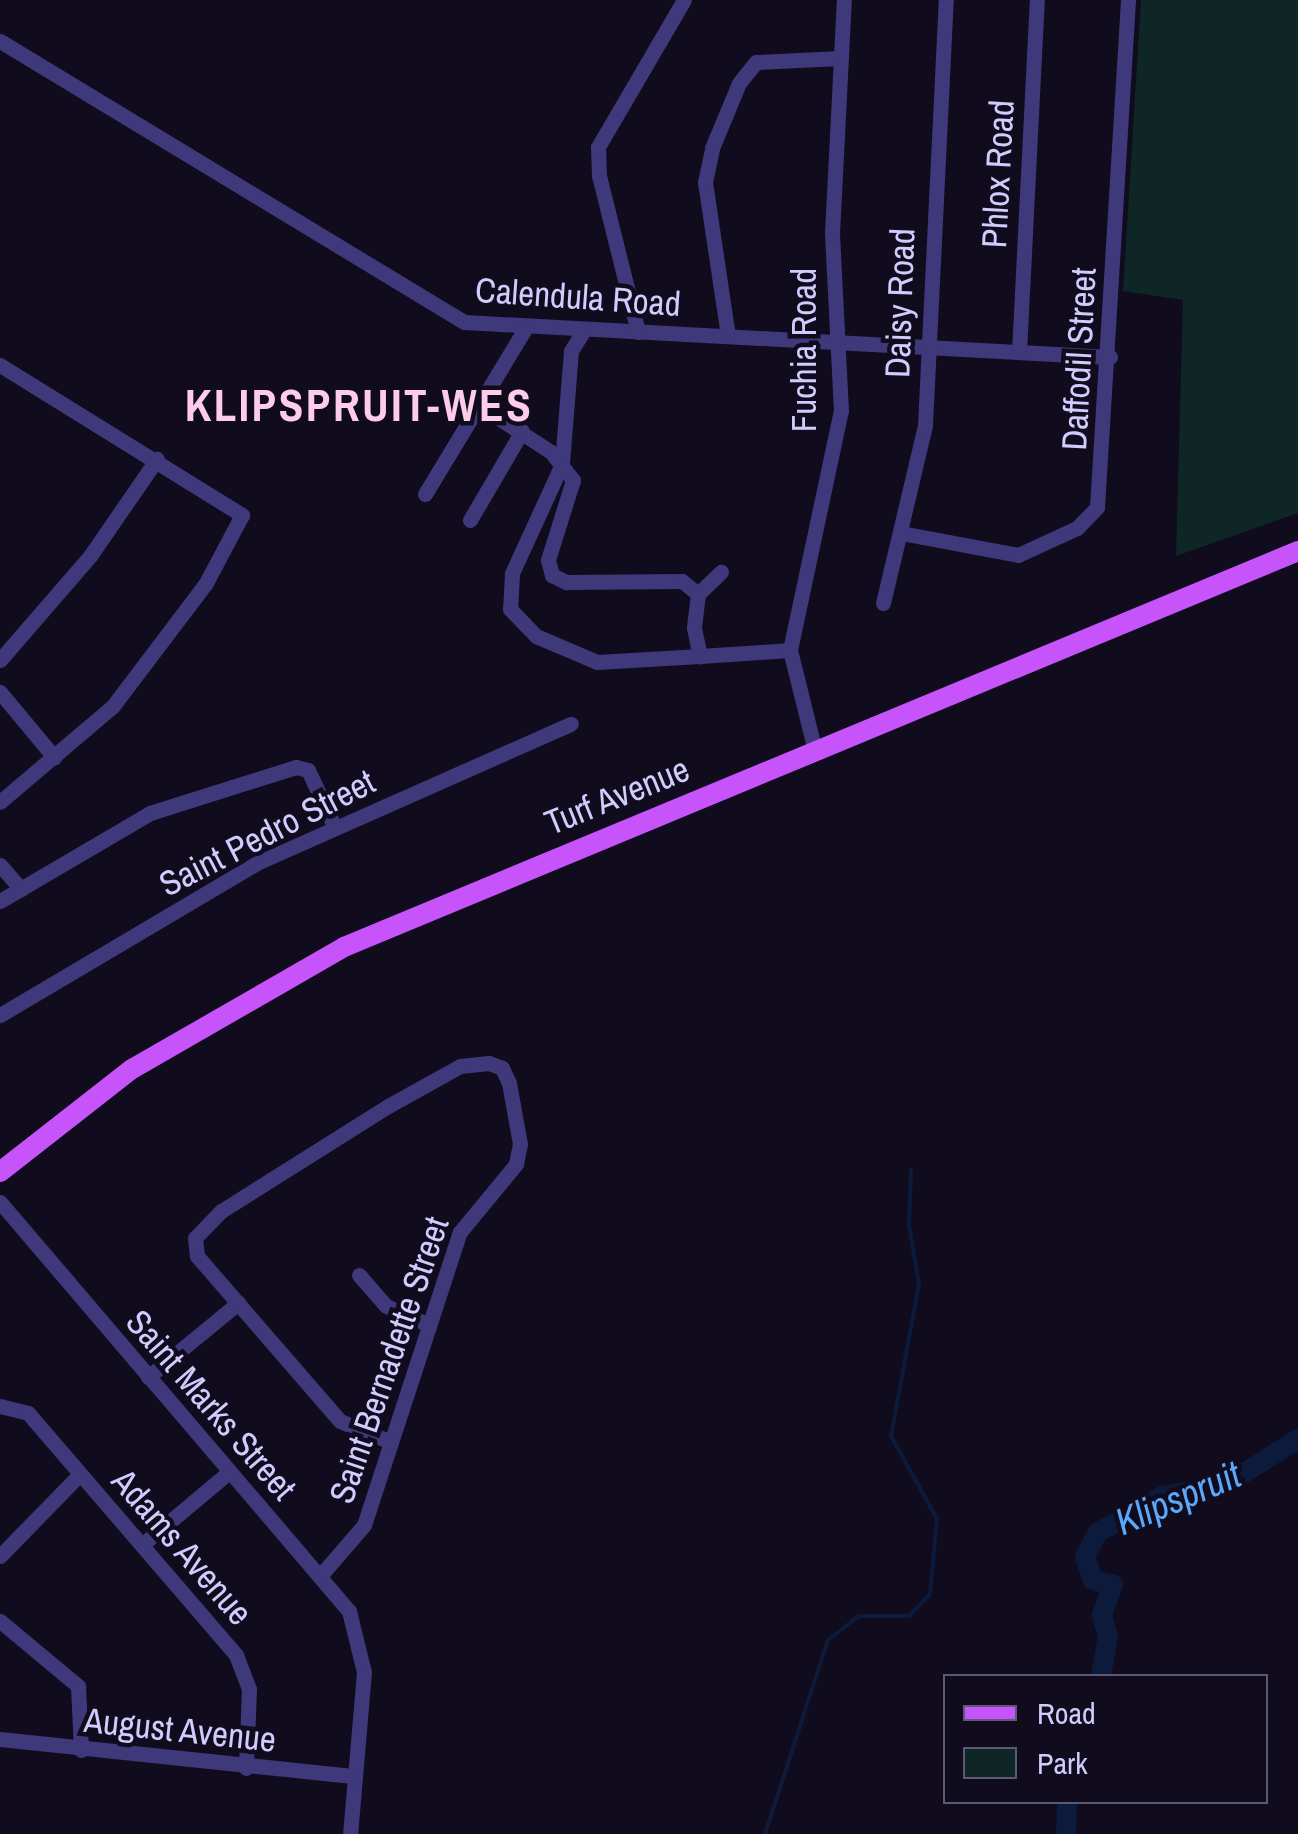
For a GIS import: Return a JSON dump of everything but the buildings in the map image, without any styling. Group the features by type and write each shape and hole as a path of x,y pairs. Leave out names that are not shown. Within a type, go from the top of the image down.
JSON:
{"main road":[{"name":"Turf Avenue","path":"0,1172 132,1069 310,964 1298,552"}],"street":[{"path":"638,332 596,157 606,124 684,0"},
{"name":"Fuchia Road","path":"815,751 790,650 839,424 832,234 844,0"},
{"name":"Daisy Road","path":"884,603 925,425 946,0"},
{"name":"Phlox Road","path":"1019,352 1037,0"},
{"name":"Daffodil Street","path":"901,533 1018,555 1084,524 1102,493 1128,0"},
{"name":"Calendula Road","path":"0,41 442,312 473,324 1110,357"},
{"path":"728,336 704,182 712,148 744,75 756,62 841,58"},
{"path":"425,494 483,408 526,327"},
{"path":"584,330 571,351 562,464 512,573 510,608 516,620 597,662 790,650"},
{"path":"0,364 240,509 236,536 186,612 113,706 0,802"},
{"path":"483,408 522,430 562,464 574,489 548,572 566,582 682,581 698,594"},
{"path":"470,520 522,430"},
{"path":"0,660 90,556 157,459"},
{"path":"700,656 694,628 698,594 722,572"},
{"path":"0,692 54,757"},
{"name":"Saint Pedro Street","path":"0,1015 245,870 571,724"},
{"path":"0,902 158,810 296,767 308,770 335,828"},
{"path":"0,865 21,889"},
{"name":"Saint Bernadette Street","path":"238,1303 197,1256 195,1238 207,1221 444,1074 489,1062 502,1068 508,1083 517,1159 460,1232 357,1538 320,1576"},
{"name":"Saint Marks Street","path":"0,1202 349,1611 361,1648 350,1834"},
{"path":"359,1275 386,1306 429,1324"},
{"path":"148,1377 238,1303 347,1427 390,1442"},
{"name":"Adams Avenue","path":"0,1406 28,1413 241,1662 249,1690 246,1768"},
{"path":"143,1544 228,1473"},
{"path":"0,1556 79,1474"},
{"path":"0,1621 78,1686 81,1750"},
{"name":"August Avenue","path":"0,1740 246,1768 355,1776"}],"green space":[{"path":"1141,0 1298,0 1298,513 1176,556 1183,300 1123,291"}],"waterway":[{"path":"765,1834 828,1640 859,1616 909,1616 930,1594 937,1519 891,1436 919,1284 909,1225 911,1170"},
{"name":"Klipspruit","path":"1101,1674 1108,1637 1102,1615 1113,1585 1093,1580 1085,1557 1097,1533 1162,1496 1225,1485 1298,1439"},
{"name":"Klipspruit","path":"1066,1834 1067,1804"}],"district":[{"name":"KLIPSPRUIT-WES","path":"359,405"}]}
